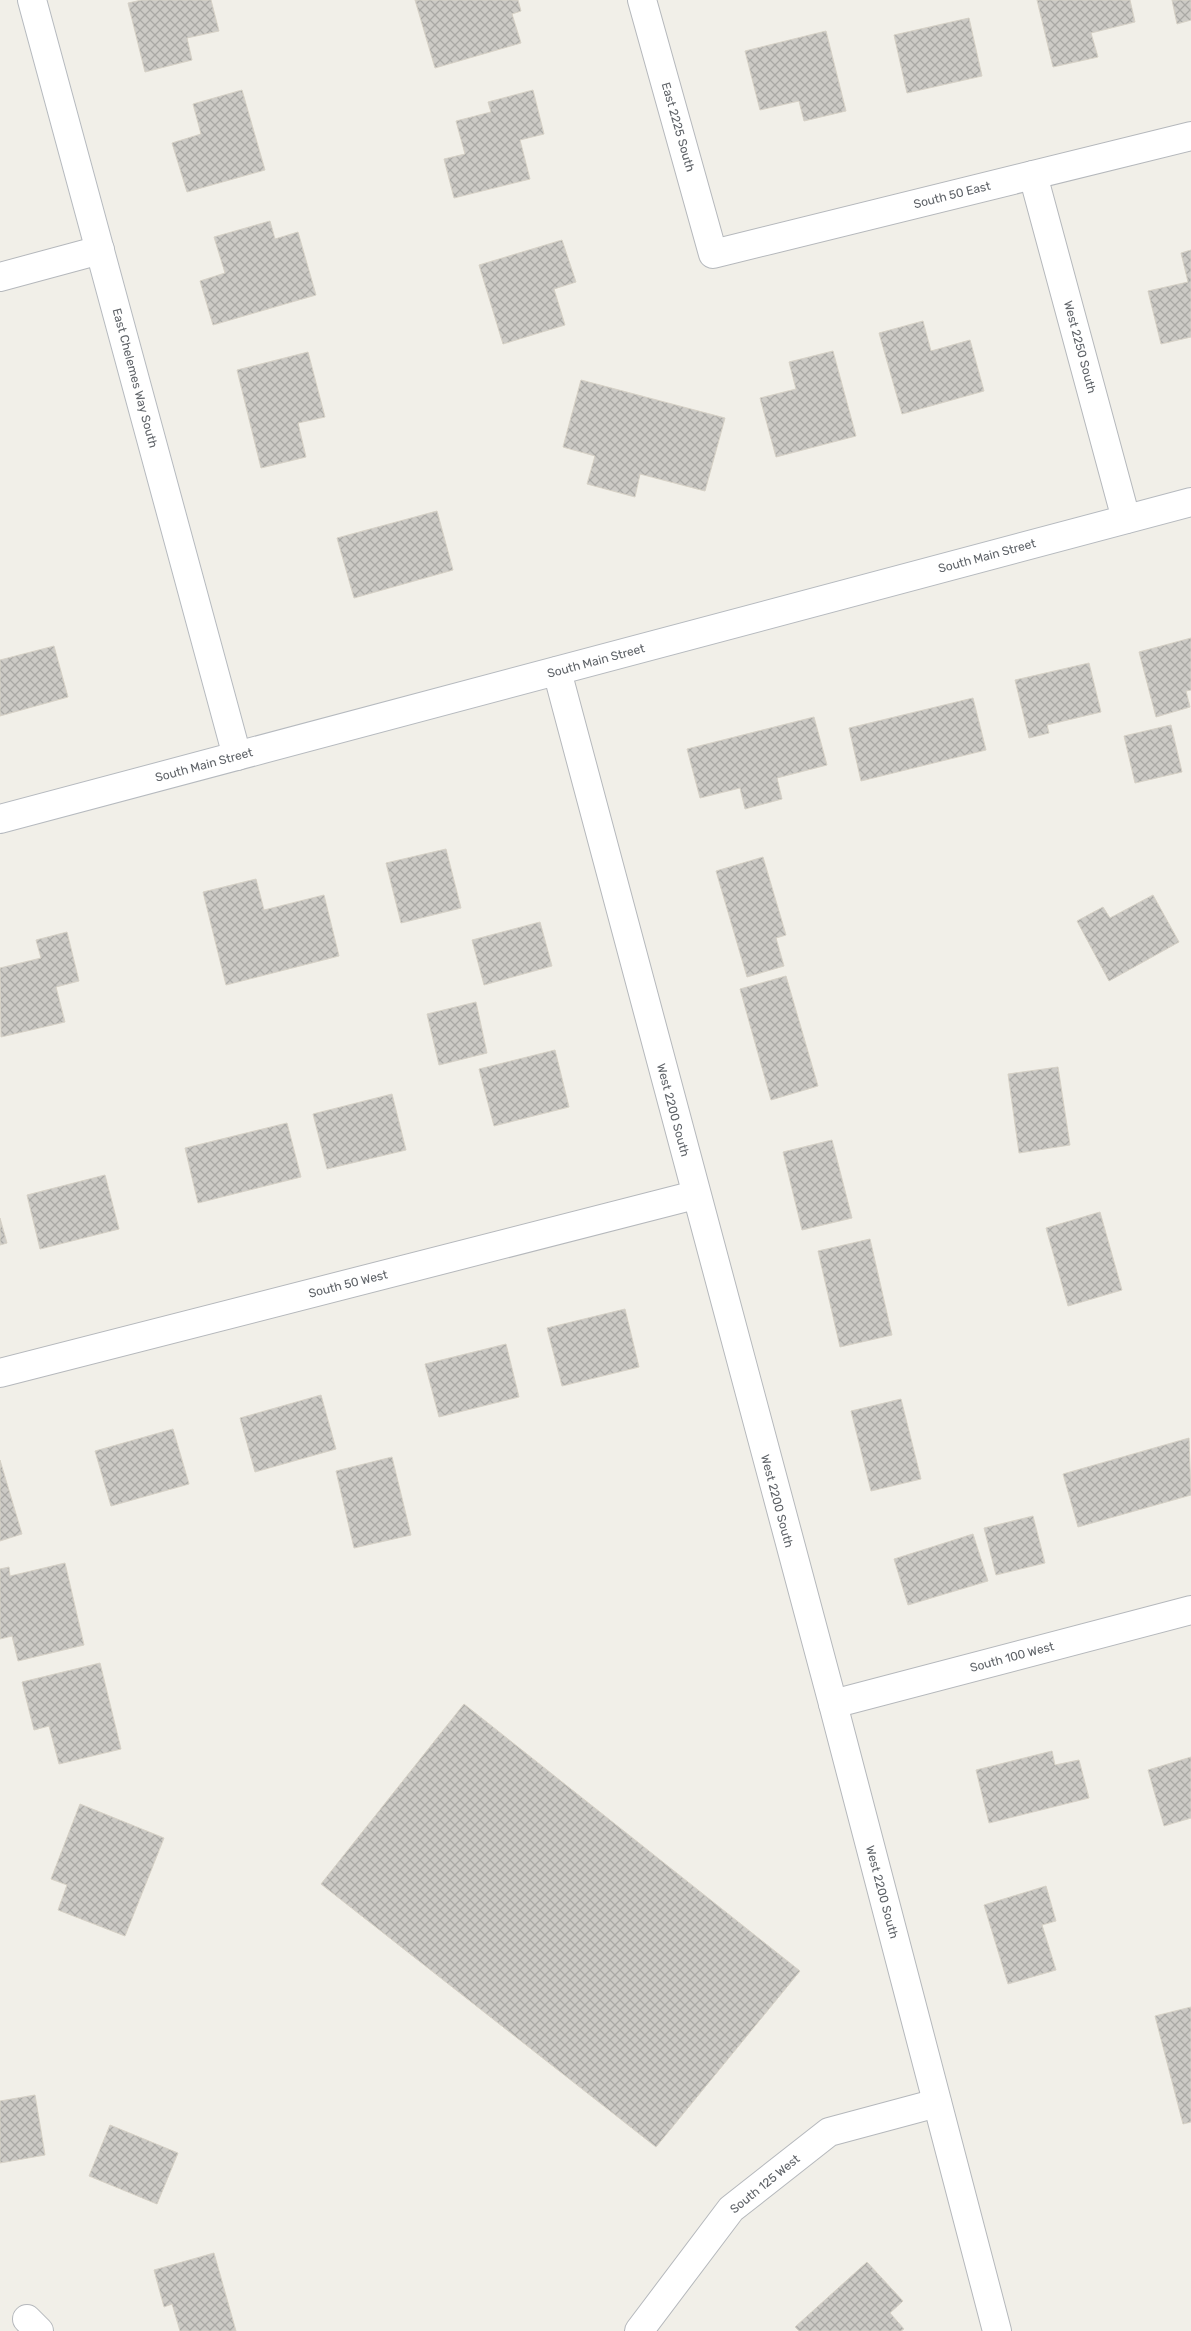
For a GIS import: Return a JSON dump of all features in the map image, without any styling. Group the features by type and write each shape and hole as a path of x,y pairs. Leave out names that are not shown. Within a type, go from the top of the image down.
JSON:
{"street":[{"name":"East Chelemes Way South","path":"32,0 237,756"},
{"name":"East 2225 South","path":"642,0 713,254"},
{"name":"South 50 East","path":"713,254 1191,136"},
{"name":"West 2250 South","path":"1033,175 1126,520"},
{"path":"0,276 100,250"},
{"name":"South Main Street","path":"0,819 1191,502"},
{"name":"West 2200 South","path":"556,671 832,1704 997,2331"},
{"name":"South 50 West","path":"0,1373 696,1195"},
{"name":"South 100 West","path":"832,1704 1191,1610"},
{"name":"South 125 West","path":"639,2331 731,2209 829,2132 937,2104"}],"building":[{"path":"142,0 211,0 219,31 187,38 192,60 145,72 128,3"},
{"path":"415,0 518,0 521,11 512,14 521,43 435,68"},
{"path":"1037,0 1130,0 1135,22 1091,33 1098,57 1053,67"},
{"path":"1172,0 1191,0 1191,20 1177,24"},
{"path":"969,18 982,76 907,93 894,35"},
{"path":"826,31 846,111 804,121 799,101 760,110 745,51"},
{"path":"242,90 265,170 187,192 172,143 201,134 193,104"},
{"path":"533,90 544,134 520,140 530,179 454,198 444,159 465,154 456,121 491,112 488,102"},
{"path":"270,221 275,239 298,232 316,295 213,325 200,281 225,273 214,237"},
{"path":"562,240 576,282 554,289 565,325 503,344 479,265"},
{"path":"1191,250 1191,337 1161,344 1148,291 1188,282 1181,253"},
{"path":"923,321 931,351 970,340 984,391 902,414 879,333"},
{"path":"833,351 856,436 776,457 760,398 796,389 789,362"},
{"path":"308,352 325,417 298,423 306,457 261,468 237,370"},
{"path":"581,380 725,418 705,491 640,474 635,497 587,484 595,456 563,447"},
{"path":"437,511 453,570 354,598 337,538"},
{"path":"1191,638 1191,690 1186,691 1190,707 1156,717 1139,652"},
{"path":"54,646 68,697 0,716 0,660"},
{"path":"1089,663 1101,712 1047,725 1049,733 1029,738 1015,680"},
{"path":"973,698 986,750 861,781 849,728"},
{"path":"814,717 827,765 777,778 782,799 745,809 740,788 700,798 687,749"},
{"path":"1171,725 1182,772 1135,783 1124,736"},
{"path":"446,849 461,908 401,923 386,863"},
{"path":"763,857 786,935 776,938 784,966 747,977 716,871"},
{"path":"256,879 264,910 324,895 339,956 226,985 203,892"},
{"path":"1153,895 1179,942 1109,981 1077,921 1103,907 1110,918"},
{"path":"540,922 552,966 484,985 472,940"},
{"path":"67,932 79,981 56,987 65,1022 1,1037 0,968 41,958 36,940"},
{"path":"786,976 818,1086 771,1100 740,989"},
{"path":"476,1002 487,1053 439,1065 427,1014"},
{"path":"555,1050 569,1107 494,1126 479,1069"},
{"path":"1058,1067 1070,1145 1019,1153 1008,1074"},
{"path":"392,1094 406,1150 327,1169 313,1114"},
{"path":"287,1123 301,1177 198,1203 185,1148"},
{"path":"832,1140 852,1218 802,1230 783,1152"},
{"path":"105,1175 119,1229 40,1249 27,1195"},
{"path":"1100,1212 1122,1290 1068,1306 1046,1228"},
{"path":"0,1218 7,1243 0,1245"},
{"path":"870,1239 892,1335 840,1347 818,1251"},
{"path":"625,1309 639,1367 562,1386 547,1328"},
{"path":"506,1344 519,1397 439,1417 425,1364"},
{"path":"321,1395 336,1449 255,1472 240,1418"},
{"path":"901,1399 921,1479 871,1491 851,1411"},
{"path":"173,1429 189,1484 111,1506 95,1451"},
{"path":"1189,1438 1191,1495 1078,1527 1063,1474"},
{"path":"392,1457 411,1535 354,1548 336,1471"},
{"path":"0,1460 22,1534 0,1541"},
{"path":"1033,1516 1045,1563 996,1575 984,1528"},
{"path":"973,1534 988,1581 908,1605 894,1559"},
{"path":"65,1563 84,1645 18,1661 12,1636 0,1639 0,1569 9,1567 10,1576"},
{"path":"100,1663 121,1749 59,1764 49,1726 34,1730 22,1682"},
{"path":"464,1704 800,1971 656,2147 321,1884"},
{"path":"1052,1751 1055,1765 1079,1760 1089,1798 989,1823 976,1770"},
{"path":"1191,1757 1191,1818 1164,1826 1148,1770"},
{"path":"80,1804 164,1838 125,1936 58,1910 67,1885 51,1879"},
{"path":"1046,1886 1056,1921 1042,1925 1056,1970 1008,1984 984,1905"},
{"path":"1191,2007 1191,2122 1183,2124 1155,2016"},
{"path":"35,2095 45,2155 0,2163 0,2101"},
{"path":"110,2125 178,2153 157,2204 89,2176"},
{"path":"214,2253 236,2331 180,2331 172,2304 164,2307 154,2270"},
{"path":"867,2262 903,2301 890,2313 904,2329 901,2331 799,2331 795,2327"}]}
